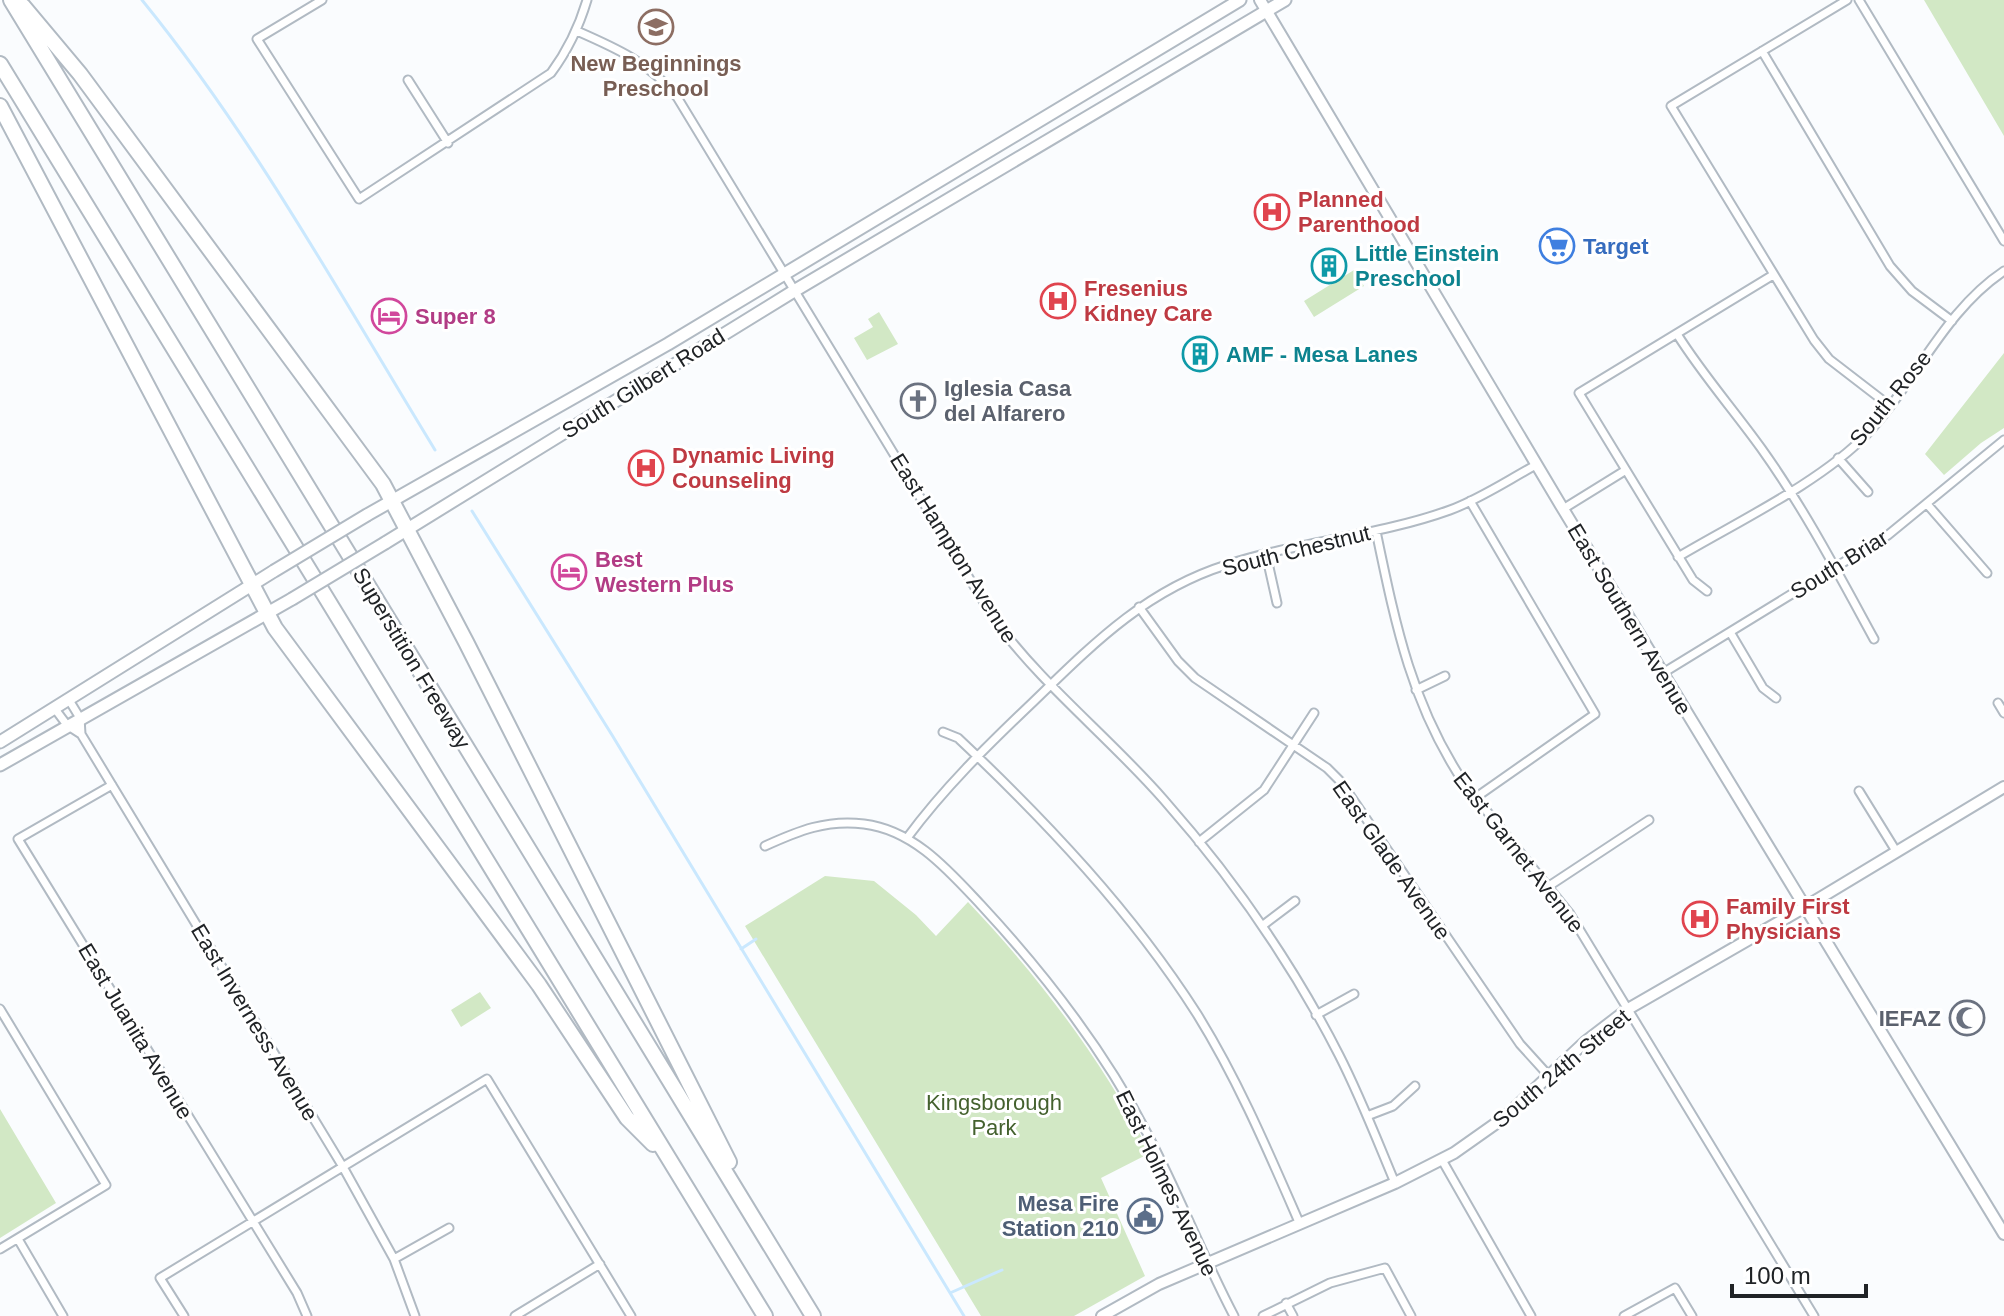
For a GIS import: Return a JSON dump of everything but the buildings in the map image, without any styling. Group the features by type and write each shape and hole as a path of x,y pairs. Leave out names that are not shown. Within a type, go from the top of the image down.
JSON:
{"highway":[{"name":"Superstition Freeway","path":"11,0 813,1316"},
{"path":"18,0 80,74 383,484 776,1255"},
{"name":"Superstition Freeway","path":"0,64 765,1316"},
{"path":"0,106 267,614 522,961 627,1118 671,1162"}],"main road":[{"name":"South Gilbert Road","path":"0,742 367,515 785,274 1240,0"},
{"name":"South Gilbert Road","path":"0,765 267,614 1264,5 1285,0"},
{"name":"East Southern Avenue","path":"1264,5 1536,465 2004,1234"},
{"name":"South 24th Street","path":"1102,1316 1159,1284 1442,1160 1493,1127 1585,1042 1628,1009 2004,787"}],"street":[{"path":"319,1 257,39 359,199 551,73 565,55 577,31 587,0"},
{"path":"1847,0 1671,106 1773,275 1829,359 1890,406"},
{"path":"1859,0 2004,241"},
{"name":"East Hampton Avenue","path":"577,31 635,58 666,82 987,609 1012,642 1051,684 1136,769 1199,842 1262,926 1339,1054 1395,1183"},
{"path":"1762,51 1890,266 1912,291 1952,321"},
{"path":"408,80 448,143"},
{"name":"South Rose","path":"1678,557 1789,491 1838,458 1866,434 1952,321 1985,284 2004,271"},
{"path":"1707,591 1693,580 1678,557 1579,393 1773,275"},
{"path":"1677,334 1701,372 1761,448 1789,491 1874,639"},
{"name":"South Briar","path":"1663,673 1888,535 2004,440"},
{"path":"1838,458 1868,492"},
{"name":"South Chestnut","path":"907,838 943,792 977,756 1099,638 1139,607 1224,565 1439,514 1536,465"},
{"path":"1563,509 1626,470"},
{"path":"1470,501 1595,714 1475,798"},
{"path":"1927,504 1987,573"},
{"name":"East Garnet Avenue","path":"1376,531 1397,631 1416,690 1437,740 1475,798 1576,923 1814,1316"},
{"path":"1266,554 1277,603"},
{"name":"East Glade Avenue","path":"1139,607 1178,661 1195,678 1327,768 1341,782 1520,1044 1549,1076"},
{"path":"1730,632 1763,688 1776,698"},
{"path":"1416,690 1445,676"},
{"name":"East Inverness Avenue","path":"69,700 80,718 81,734"},
{"path":"1998,703 2004,713"},
{"name":"East Inverness Avenue","path":"55,709 67,725 81,734 343,1167 394,1259 415,1316"},
{"path":"1199,842 1264,790 1314,713"},
{"path":"943,732 958,738 977,756 1115,902 1177,984 1241,1092 1299,1222"},
{"name":"East Juanita Avenue","path":"112,785 18,839 297,1293 307,1316"},
{"path":"1859,791 1896,851"},
{"path":"1549,886 1649,820"},
{"name":"East Holmes Avenue","path":"765,846 806,828 824,824 866,824 907,838 940,864 978,901 1081,1023 1108,1064 1148,1134 1206,1263 1234,1316"},
{"path":"1262,926 1295,901"},
{"path":"1316,1015 1354,994"},
{"path":"0,1009 106,1185 0,1249"},
{"path":"184,1316 160,1278 487,1079 631,1316"},
{"path":"1367,1116 1393,1106 1415,1086"},
{"path":"1442,1160 1531,1316"},
{"path":"394,1259 449,1228"},
{"path":"18,1239 63,1316"},
{"path":"515,1316 600,1264"},
{"path":"1263,1316 1330,1283 1385,1268 1411,1316"},
{"path":"1624,1316 1675,1288 1692,1316"},
{"path":"1286,1303 1293,1316"}],"green space":[{"path":"1924,0 2004,0 2004,136"},
{"path":"1354,270 1364,286 1314,317 1304,301"},
{"path":"879,312 898,344 867,360 854,338 873,327 868,319"},
{"path":"2004,353 2004,428 1944,475 1925,454"},
{"name":"Kingsborough Park","path":"825,876 874,881 916,915 936,936 968,902 1045,990 1111,1085 1150,1153 1101,1178 1145,1276 1074,1316 981,1316 745,926"},
{"path":"480,992 491,1008 461,1027 451,1010"},
{"path":"0,1109 56,1203 0,1238"}],"waterway":[{"path":"142,0 260,163 435,450"},
{"path":"472,511 612,735 964,1316"},
{"path":"741,949 756,939"},
{"path":"950,1293 1002,1270"}],"place":[{"name":"New Beginnings Preschool","path":"656,27"},
{"name":"Planned Parenthood","path":"1272,212"},
{"name":"Target","path":"1557,246"},
{"name":"Little Einstein Preschool","path":"1329,266"},
{"name":"Fresenius Kidney Care","path":"1058,301"},
{"name":"Super 8","path":"389,316"},
{"name":"AMF - Mesa Lanes","path":"1200,354"},
{"name":"Iglesia Casa del Alfarero","path":"918,401"},
{"name":"Dynamic Living Counseling","path":"646,468"},
{"name":"Best Western Plus","path":"569,572"},
{"name":"Family First Physicians","path":"1700,919"},
{"name":"IEFAZ","path":"1967,1018"},
{"name":"Mesa Fire Station 210","path":"1145,1216"}]}
